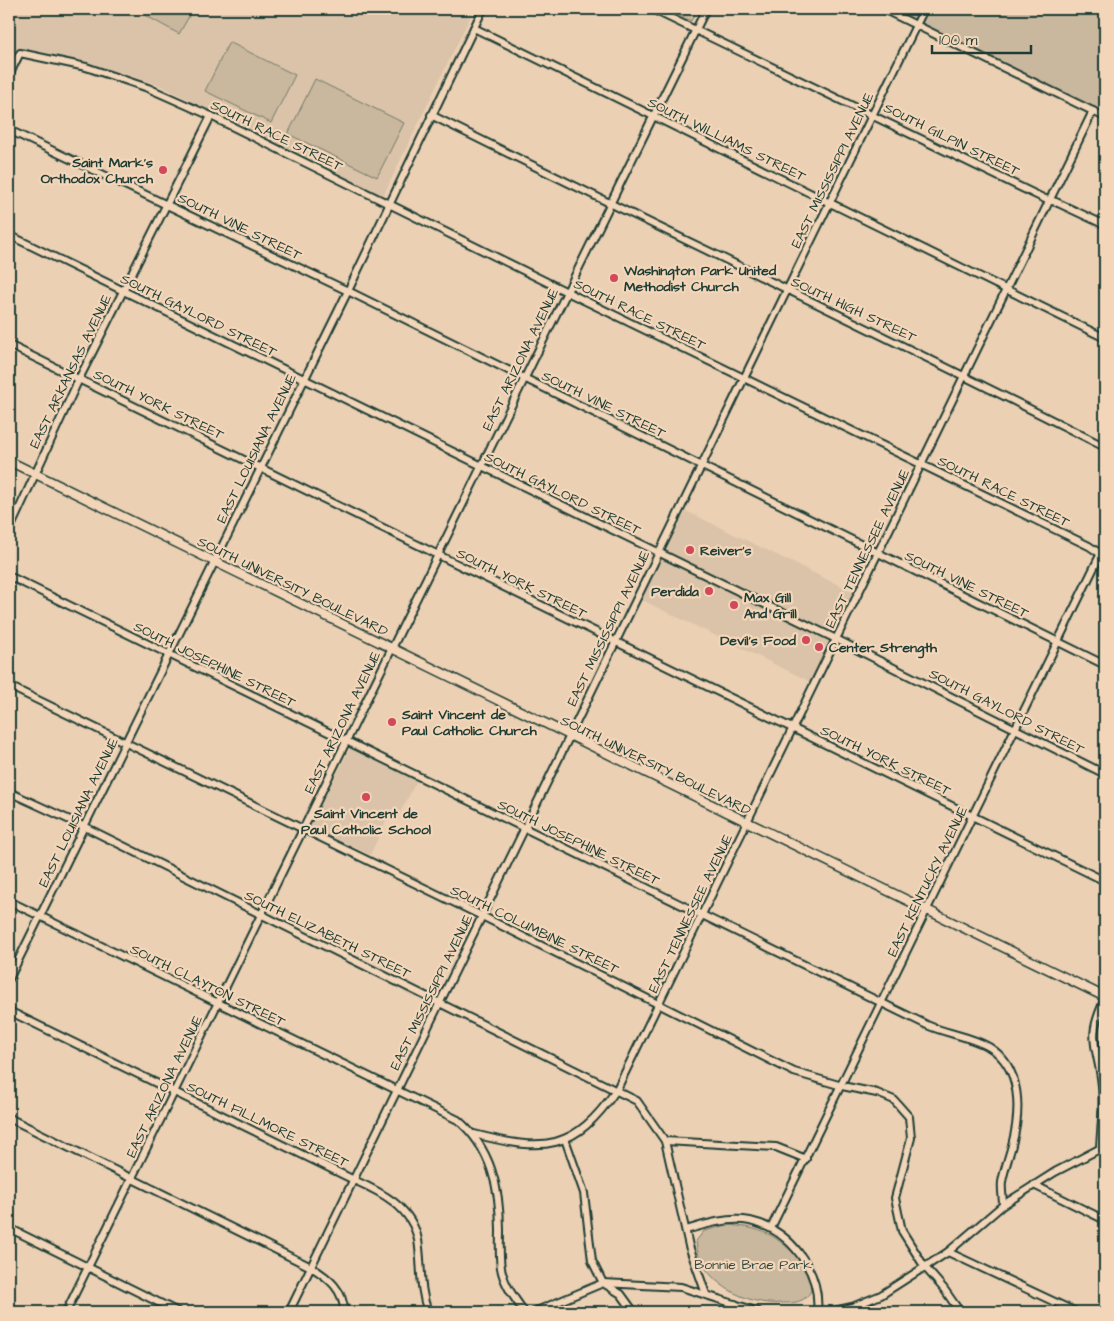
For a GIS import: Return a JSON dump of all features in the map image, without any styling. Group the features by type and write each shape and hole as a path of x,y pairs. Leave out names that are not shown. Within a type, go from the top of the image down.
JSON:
{"main road":[{"name":"SOUTH UNIVERSITY BOULEVARD","path":"9,461 1105,998"}],"street":[{"name":"EAST LOUISIANA AVENUE","path":"9,979 348,291 483,9"},
{"name":"SOUTH GILPIN STREET","path":"652,9 1105,225"},
{"name":"EAST ARIZONA AVENUE","path":"66,1312 706,9"},
{"path":"883,9 1105,117"},
{"name":"EAST MISSISSIPPI AVENUE","path":"289,1312 924,9"},
{"name":"SOUTH WILLIAMS STREET","path":"474,28 1105,338"},
{"name":"SOUTH RACE STREET","path":"9,76 20,53 86,67 148,88 211,116 389,203 567,292 1089,546 1103,555"},
{"name":"EAST TENNESSEE AVENUE","path":"474,1134 512,1143 536,1145 565,1139 577,1134 593,1120 617,1089 1093,111"},
{"name":"SOUTH HIGH STREET","path":"431,115 787,291 965,375 1105,447"},
{"name":"EAST ARKANSAS AVENUE","path":"9,530 80,378 211,116"},
{"name":"SOUTH VINE STREET","path":"9,130 348,291 1105,665"},
{"name":"SOUTH GAYLORD STREET","path":"9,235 836,640 1105,774"},
{"name":"SOUTH YORK STREET","path":"9,345 80,378 437,556 1105,881"},
{"name":"EAST KENTUCKY AVENUE","path":"771,1228 1103,555 1105,545"},
{"name":"SOUTH JOSEPHINE STREET","path":"9,576 882,1004 938,1030 974,1040 988,1047 1000,1056 1008,1067 1017,1095 1013,1142 1002,1182 1003,1205"},
{"name":"SOUTH COLUMBINE STREET","path":"9,686 482,916 794,1072 842,1086 877,1093 894,1100 908,1117 911,1138 895,1198 902,1231 924,1266"},
{"name":"SOUTH ELIZABETH STREET","path":"9,792 85,827 261,916 617,1089 637,1101 665,1141 694,1264 706,1294"},
{"name":"SOUTH CLAYTON STREET","path":"9,901 458,1120 474,1134"},
{"path":"829,1312 842,1311 880,1295 948,1252 1003,1205 1055,1172 1103,1147 1102,1086 1093,1035 1096,1017 1105,998"},
{"name":"SOUTH FILLMORE STREET","path":"9,1010 354,1180 380,1191 397,1205 411,1221 418,1240 422,1296 428,1312"},
{"path":"9,1118 312,1267 328,1278 339,1290 344,1312"},
{"path":"474,1134 490,1167 498,1195 501,1269 506,1285 524,1312"},
{"path":"565,1139 578,1169 584,1193 592,1260 604,1283 621,1294 634,1312"},
{"path":"665,1141 776,1147 806,1158"},
{"path":"1034,1186 1105,1220"},
{"path":"686,1230 728,1221 751,1222 771,1228 796,1249 808,1266 817,1289 818,1312"},
{"path":"9,1228 178,1312"},
{"path":"948,1252 1076,1312"},
{"path":"924,1266 944,1289 960,1312"},
{"path":"534,1312 604,1283 681,1287 759,1312"},
{"path":"731,1312 735,1304"}],"shaded area":[{"path":"9,9 474,9 383,196 159,85 89,63 13,48 9,55"},
{"path":"686,511 855,593 813,683 640,599"},
{"name":"Saint Vincent de Paul Catholic School","path":"350,748 417,780 397,818 389,815 370,855 313,828 311,825"},
{"path":"1105,1007 1105,1085 1095,1028"}],"green space":[{"path":"134,9 193,9 179,34"},
{"path":"665,9 698,9 691,21"},
{"path":"891,9 1105,9 1105,113"},
{"path":"229,42 295,75 271,123 205,91"},
{"path":"315,79 404,123 377,177 288,134"},
{"name":"Bonnie Brae Park","path":"727,1225 758,1230 768,1234 794,1253 809,1273 812,1284 810,1293 802,1300 790,1303 754,1301 740,1296 715,1279 705,1268 699,1255 696,1241 704,1231"}],"waterway":[{"path":"82,14 93,9"}],"place":[{"name":"Saint Mark's Orthodox Church","path":"163,170"},
{"name":"Washington Park United Methodist Church","path":"614,278"},
{"name":"Reiver's","path":"690,550"},
{"name":"Perdida","path":"709,591"},
{"name":"Max Gill And Grill","path":"734,605"},
{"name":"Devil's Food","path":"806,640"},
{"name":"Center Strength","path":"819,647"},
{"name":"Saint Vincent de Paul Catholic Church","path":"392,722"},
{"name":"Saint Vincent de Paul Catholic School","path":"366,797"}]}
